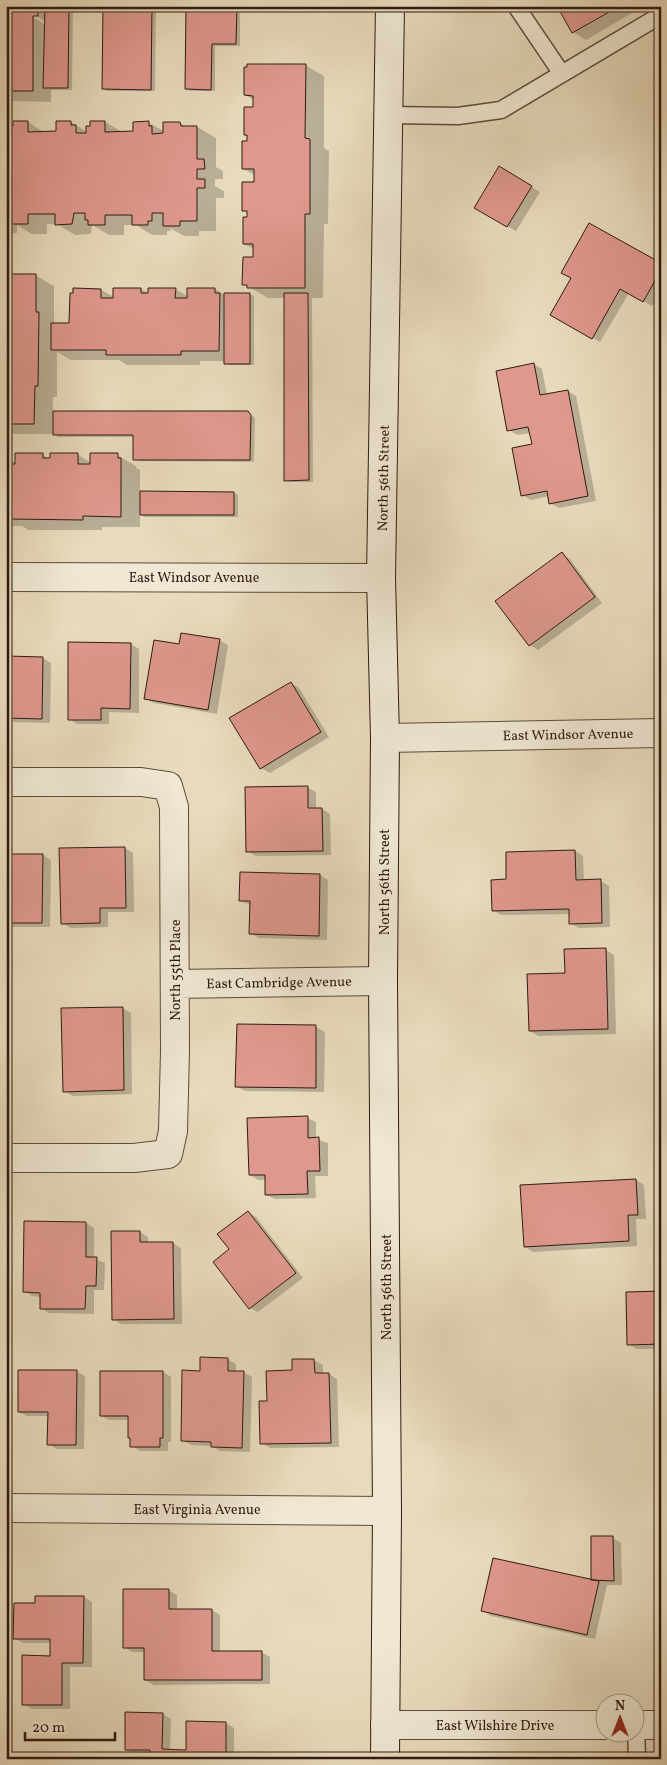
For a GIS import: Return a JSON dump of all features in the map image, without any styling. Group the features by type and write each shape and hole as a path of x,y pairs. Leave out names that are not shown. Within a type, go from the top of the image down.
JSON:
{"street":[{"name":"North 56th Street","path":"385,1759 387,1511 384,981 385,738 381,578 390,6"},
{"name":"East Windsor Avenue","path":"6,576 381,578"},
{"name":"East Windsor Avenue","path":"385,738 661,733"},
{"name":"North 55th Place","path":"6,782 141,782 168,786 174,807 173,1131 168,1154 134,1158 6,1158"},
{"name":"East Cambridge Avenue","path":"174,984 384,981"},
{"name":"East Virginia Avenue","path":"6,1508 387,1511"},
{"name":"East Wilshire Drive","path":"385,1725 594,1725"}],"lane":[{"path":"516,6 562,74"},
{"path":"389,115 458,116 501,110 661,15"},
{"path":"637,1759 640,1742"}],"building":[{"path":"6,6 38,6 38,16 33,16 33,91 6,91"},
{"path":"45,6 69,6 68,88 43,88"},
{"path":"103,6 152,6 151,90 102,89"},
{"path":"186,6 237,6 236,44 212,44 211,90 185,89"},
{"path":"557,6 620,6 572,33"},
{"path":"247,64 306,64 305,138 310,139 310,214 305,214 305,288 247,288 247,285 242,285 243,257 253,257 253,244 243,244 243,217 247,217 247,211 242,211 242,182 254,182 254,169 242,169 242,141 247,141 247,135 244,135 244,107 253,107 253,96 244,95 244,67 247,67"},
{"path":"13,121 28,121 28,132 56,131 56,121 71,121 71,125 76,125 76,133 86,133 86,126 90,126 90,121 105,121 105,132 133,131 133,122 149,121 149,126 152,126 152,134 163,133 163,122 180,122 181,126 197,126 197,159 204,159 205,169 197,169 197,179 205,179 205,188 197,188 197,221 180,221 180,226 163,226 163,213 152,213 152,221 148,221 148,225 132,225 132,215 105,215 105,225 88,225 88,220 85,220 85,213 74,213 72,224 55,225 55,214 28,214 28,224 12,224 12,220 9,220 9,213 6,213 6,133 9,133 9,126 13,126"},
{"path":"499,166 532,186 507,227 474,208"},
{"path":"589,223 661,263 661,270 643,302 620,289 592,339 550,315 571,278 561,273"},
{"path":"6,274 36,274 36,312 39,312 38,386 35,386 34,424 6,424"},
{"path":"73,288 101,289 101,298 113,298 113,288 141,288 141,293 148,293 148,288 176,288 175,298 187,298 187,288 215,288 215,293 220,293 219,351 181,351 181,355 106,355 106,350 51,350 51,323 69,323 70,293 73,293"},
{"path":"224,293 250,293 250,364 224,364"},
{"path":"284,293 308,293 309,480 284,481"},
{"path":"534,363 540,395 568,390 588,496 549,504 547,491 521,496 512,448 532,444 528,427 507,431 496,371"},
{"path":"53,411 248,411 251,415 250,460 133,460 133,435 53,435"},
{"path":"15,453 43,453 43,458 50,458 50,453 78,453 78,464 90,464 90,453 118,453 118,458 121,458 121,517 83,516 83,520 9,519 9,515 6,515 6,464 15,464"},
{"path":"140,491 234,492 234,515 140,515"},
{"path":"562,552 595,597 529,646 495,601"},
{"path":"181,633 220,639 208,710 144,699 154,640 179,644"},
{"path":"68,642 131,643 130,709 101,708 101,720 68,720"},
{"path":"6,656 43,657 42,719 6,718"},
{"path":"291,682 321,732 260,769 229,718"},
{"path":"308,786 308,808 322,808 323,851 246,852 245,787"},
{"path":"125,847 126,908 100,908 100,923 61,924 59,848"},
{"path":"575,850 576,880 601,879 602,923 569,924 569,909 492,911 491,880 506,879 506,852"},
{"path":"10,854 43,854 42,923 6,923 6,878 9,878"},
{"path":"240,872 320,874 319,936 249,934 250,901 239,901"},
{"path":"606,948 608,1029 529,1031 527,974 565,973 564,949"},
{"path":"123,1007 124,1090 63,1092 61,1008"},
{"path":"237,1024 316,1025 316,1088 235,1087"},
{"path":"308,1116 308,1138 319,1137 320,1171 307,1171 308,1194 265,1195 265,1175 249,1175 247,1118"},
{"path":"636,1179 638,1215 628,1215 629,1241 524,1247 520,1185"},
{"path":"248,1211 296,1273 249,1309 213,1262 229,1249 217,1234"},
{"path":"24,1221 86,1222 86,1257 97,1257 96,1286 86,1286 85,1309 40,1309 40,1293 23,1292"},
{"path":"111,1231 140,1231 140,1242 173,1242 174,1319 112,1320"},
{"path":"661,1291 661,1344 627,1345 626,1292"},
{"path":"200,1357 228,1358 228,1371 244,1371 242,1448 211,1447 211,1442 181,1441 182,1370 200,1371"},
{"path":"292,1359 314,1359 315,1373 329,1373 331,1443 260,1444 259,1401 267,1401 266,1371 292,1370"},
{"path":"18,1370 77,1370 76,1445 47,1445 48,1412 18,1412"},
{"path":"100,1371 163,1371 163,1438 160,1438 160,1447 130,1447 128,1416 100,1416"},
{"path":"591,1536 613,1536 614,1581 591,1580"},
{"path":"493,1558 599,1581 587,1635 481,1611"},
{"path":"123,1589 169,1589 169,1609 212,1609 212,1651 262,1651 262,1680 144,1680 144,1648 123,1648"},
{"path":"35,1596 84,1596 83,1663 62,1663 62,1705 22,1705 22,1655 50,1656 50,1639 13,1639 14,1603 35,1603"},
{"path":"125,1712 163,1713 162,1749 186,1750 186,1721 226,1722 226,1759 150,1759 150,1750 125,1750"}]}
